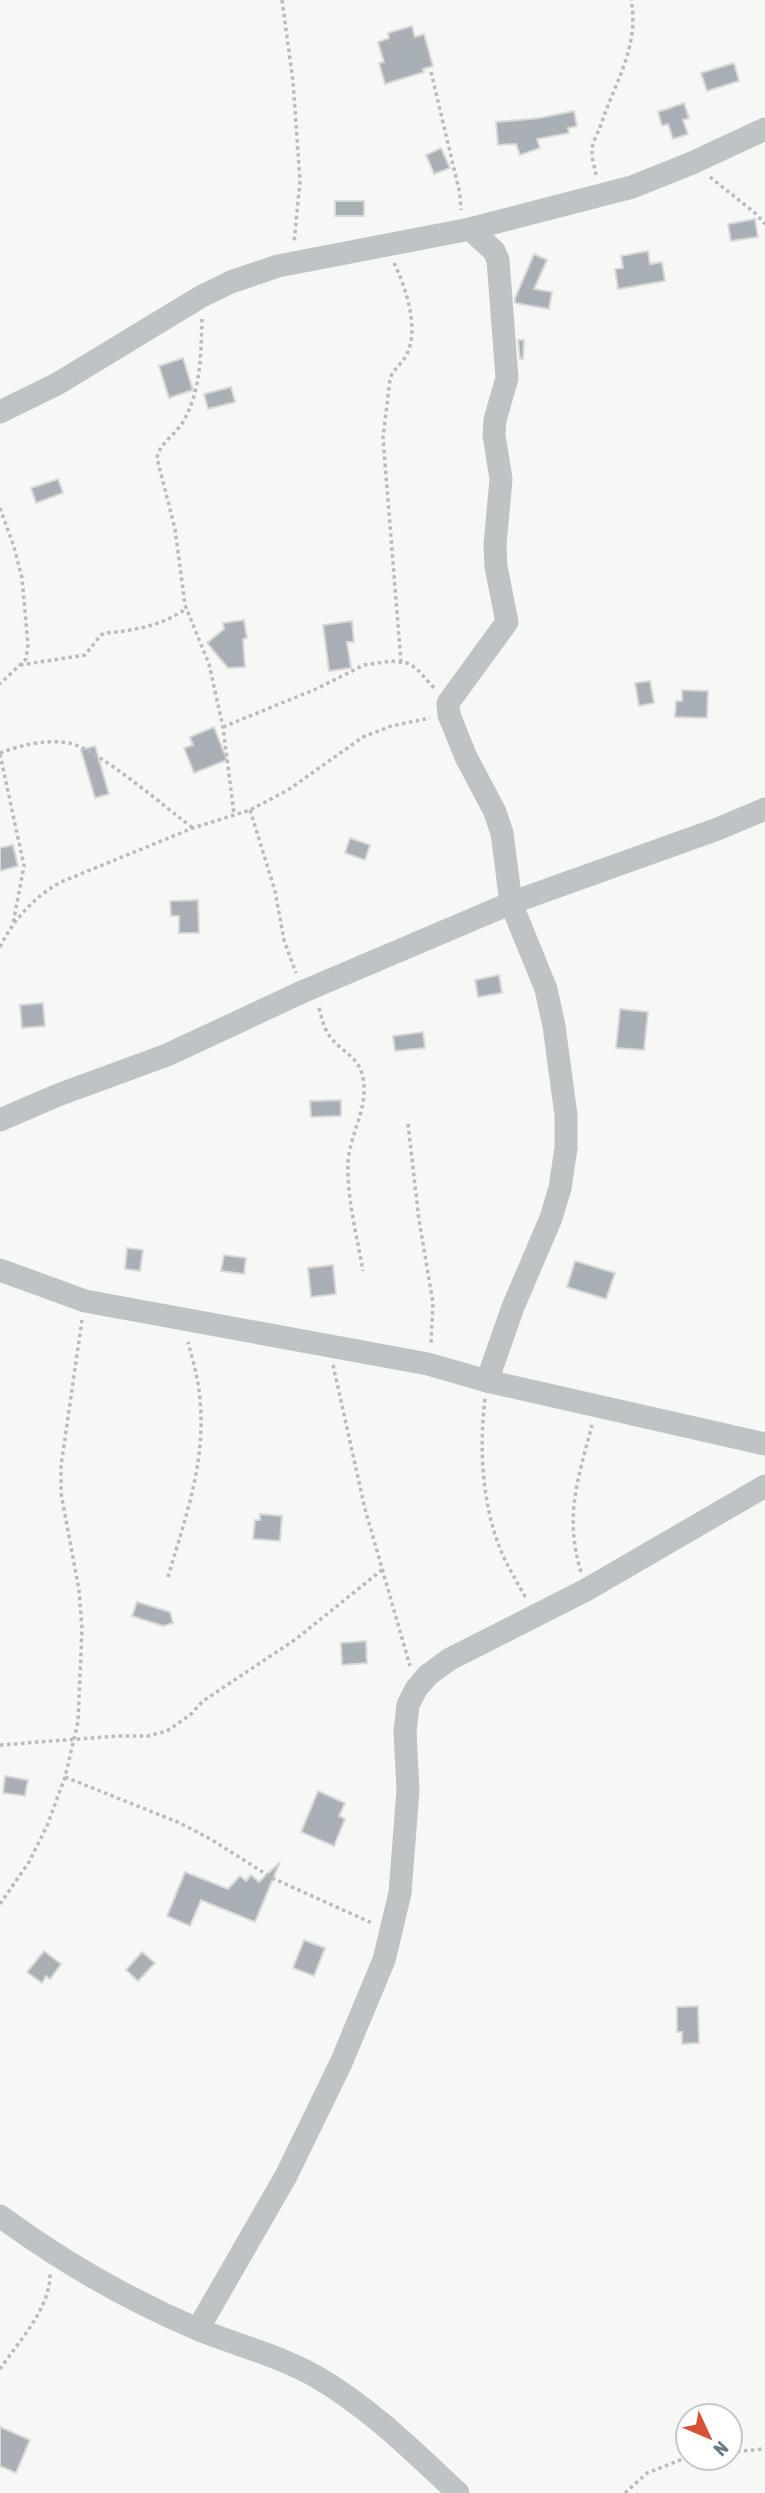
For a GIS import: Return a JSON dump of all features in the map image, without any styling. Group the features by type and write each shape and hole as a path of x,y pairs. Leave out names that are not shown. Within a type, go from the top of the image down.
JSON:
{"street":[{"path":"1,407 57,384 202,296 231,282 291,263 467,230 632,187 765,129"},
{"path":"467,230 494,251 498,260 507,378 495,421 494,435 501,479 495,545 496,567 507,622 449,709 466,757 495,812 502,833 511,904 546,989 566,1115 566,1148 551,1218 513,1307 487,1381"},
{"path":"0,1120 58,1095 167,1055 309,989 511,904 715,830 765,809"},
{"path":"0,1270 85,1301 428,1364 487,1381 765,1444"},
{"path":"198,2329 292,2163 341,2063 384,1960 400,1893 407,1820 408,1705 416,1689 428,1675 450,1659 586,1590 765,1486"},
{"path":"0,2216 35,2242 99,2282 198,2329 312,2374 349,2397 458,2493"}],"path":[{"path":"282,0 293,81 300,181 291,263"},
{"path":"600,196 592,152 605,111 626,65 634,33 631,0"},
{"path":"431,72 467,230"},
{"path":"692,163 765,224"},
{"path":"378,246 394,262 400,276 412,327 406,355 393,369 390,379 383,438 401,662"},
{"path":"202,296 198,374 192,405 181,426 160,449 157,458 174,529 187,608 209,664 223,727 234,814"},
{"path":"0,508 22,578 28,645 26,659 0,684"},
{"path":"20,666 85,655 105,633 161,622 187,608"},
{"path":"0,947 12,927 47,889 193,828 250,810 288,790 363,737 449,709 416,668 401,662 364,665 316,689 223,727"},
{"path":"12,927 24,866 0,752 20,745 44,743 69,744 81,748 193,828"},
{"path":"250,810 275,891 284,940 309,989 324,1027 333,1040 354,1059 362,1073 362,1112 348,1162 363,1271"},
{"path":"0,935 3,941"},
{"path":"408,1124 419,1220 433,1303 428,1364"},
{"path":"0,1904 29,1862 47,1826 65,1777 78,1722 82,1629 79,1590 61,1493 61,1466 69,1427 85,1301"},
{"path":"168,1577 195,1485 201,1440 200,1401 183,1319"},
{"path":"329,1346 365,1509 416,1689"},
{"path":"487,1381 481,1429 491,1519 500,1548 536,1617"},
{"path":"586,1590 573,1546 572,1519 577,1486 598,1406"},
{"path":"0,1745 148,1736 167,1731 203,1701 296,1639 383,1569"},
{"path":"65,1777 180,1823 272,1878 391,1932"},
{"path":"0,2369 40,2309 50,2284 50,2272"},
{"path":"744,2451 765,2449"},
{"path":"625,2493 647,2473 674,2462"}],"building":[{"path":"412,26 415,37 424,34 433,66 423,69 424,72 385,84 379,63 384,62 378,42 389,38 388,33"},
{"path":"734,63 739,81 707,91 701,73"},
{"path":"684,103 689,118 683,120 688,134 673,139 668,124 662,126 658,112"},
{"path":"574,111 577,126 568,128 569,133 537,139 540,148 520,155 516,144 498,145 496,122 540,118"},
{"path":"441,148 450,168 434,174 426,155"},
{"path":"335,201 364,201 364,216 335,216"},
{"path":"755,219 758,237 731,241 728,224"},
{"path":"648,251 650,264 662,262 665,281 618,289 615,269 623,268 621,256"},
{"path":"534,254 547,260 534,289 552,292 549,309 515,303"},
{"path":"518,340 524,340 523,359 520,359"},
{"path":"183,358 193,390 169,398 159,366"},
{"path":"231,387 235,402 208,409 204,394"},
{"path":"58,479 63,493 36,503 31,488"},
{"path":"244,620 247,638 243,639 245,667 228,668 207,643 224,629 223,623"},
{"path":"352,621 354,642 347,642 351,668 329,671 323,625"},
{"path":"650,681 654,703 639,706 635,683"},
{"path":"682,690 708,691 707,718 675,717 676,701 682,701"},
{"path":"214,727 227,760 194,773 184,748 193,745 190,737"},
{"path":"95,746 109,794 95,798 81,750"},
{"path":"350,838 370,845 365,860 345,853"},
{"path":"13,845 18,866 0,871 0,848"},
{"path":"198,900 199,933 179,933 179,916 171,916 170,901"},
{"path":"499,975 502,993 478,997 475,980"},
{"path":"43,1003 45,1026 22,1028 20,1005"},
{"path":"620,1009 648,1012 644,1050 616,1048"},
{"path":"423,1032 425,1048 395,1051 393,1036"},
{"path":"341,1100 341,1116 311,1117 310,1101"},
{"path":"127,1248 143,1250 140,1271 125,1269"},
{"path":"224,1255 246,1258 244,1274 221,1271"},
{"path":"575,1261 615,1273 606,1299 567,1287"},
{"path":"333,1265 336,1294 311,1297 308,1268"},
{"path":"260,1514 282,1516 280,1541 253,1539 255,1520 260,1520"},
{"path":"137,1602 170,1612 173,1623 163,1626 132,1616"},
{"path":"366,1641 367,1663 342,1665 341,1643"},
{"path":"5,1776 28,1780 25,1796 3,1793"},
{"path":"318,1791 345,1803 339,1816 345,1819 334,1846 301,1832"},
{"path":"280,1862 255,1922 201,1900 190,1926 167,1916 185,1872 228,1889 240,1876 246,1881 251,1875 259,1882"},
{"path":"304,1940 325,1948 314,1976 293,1968"},
{"path":"44,1951 61,1964 50,1979 46,1976 42,1983 27,1972"},
{"path":"142,1952 155,1963 138,1981 126,1970"},
{"path":"698,2006 699,2043 682,2044 682,2032 677,2032 677,2007"},
{"path":"0,2427 30,2440 16,2473 0,2466"}]}
